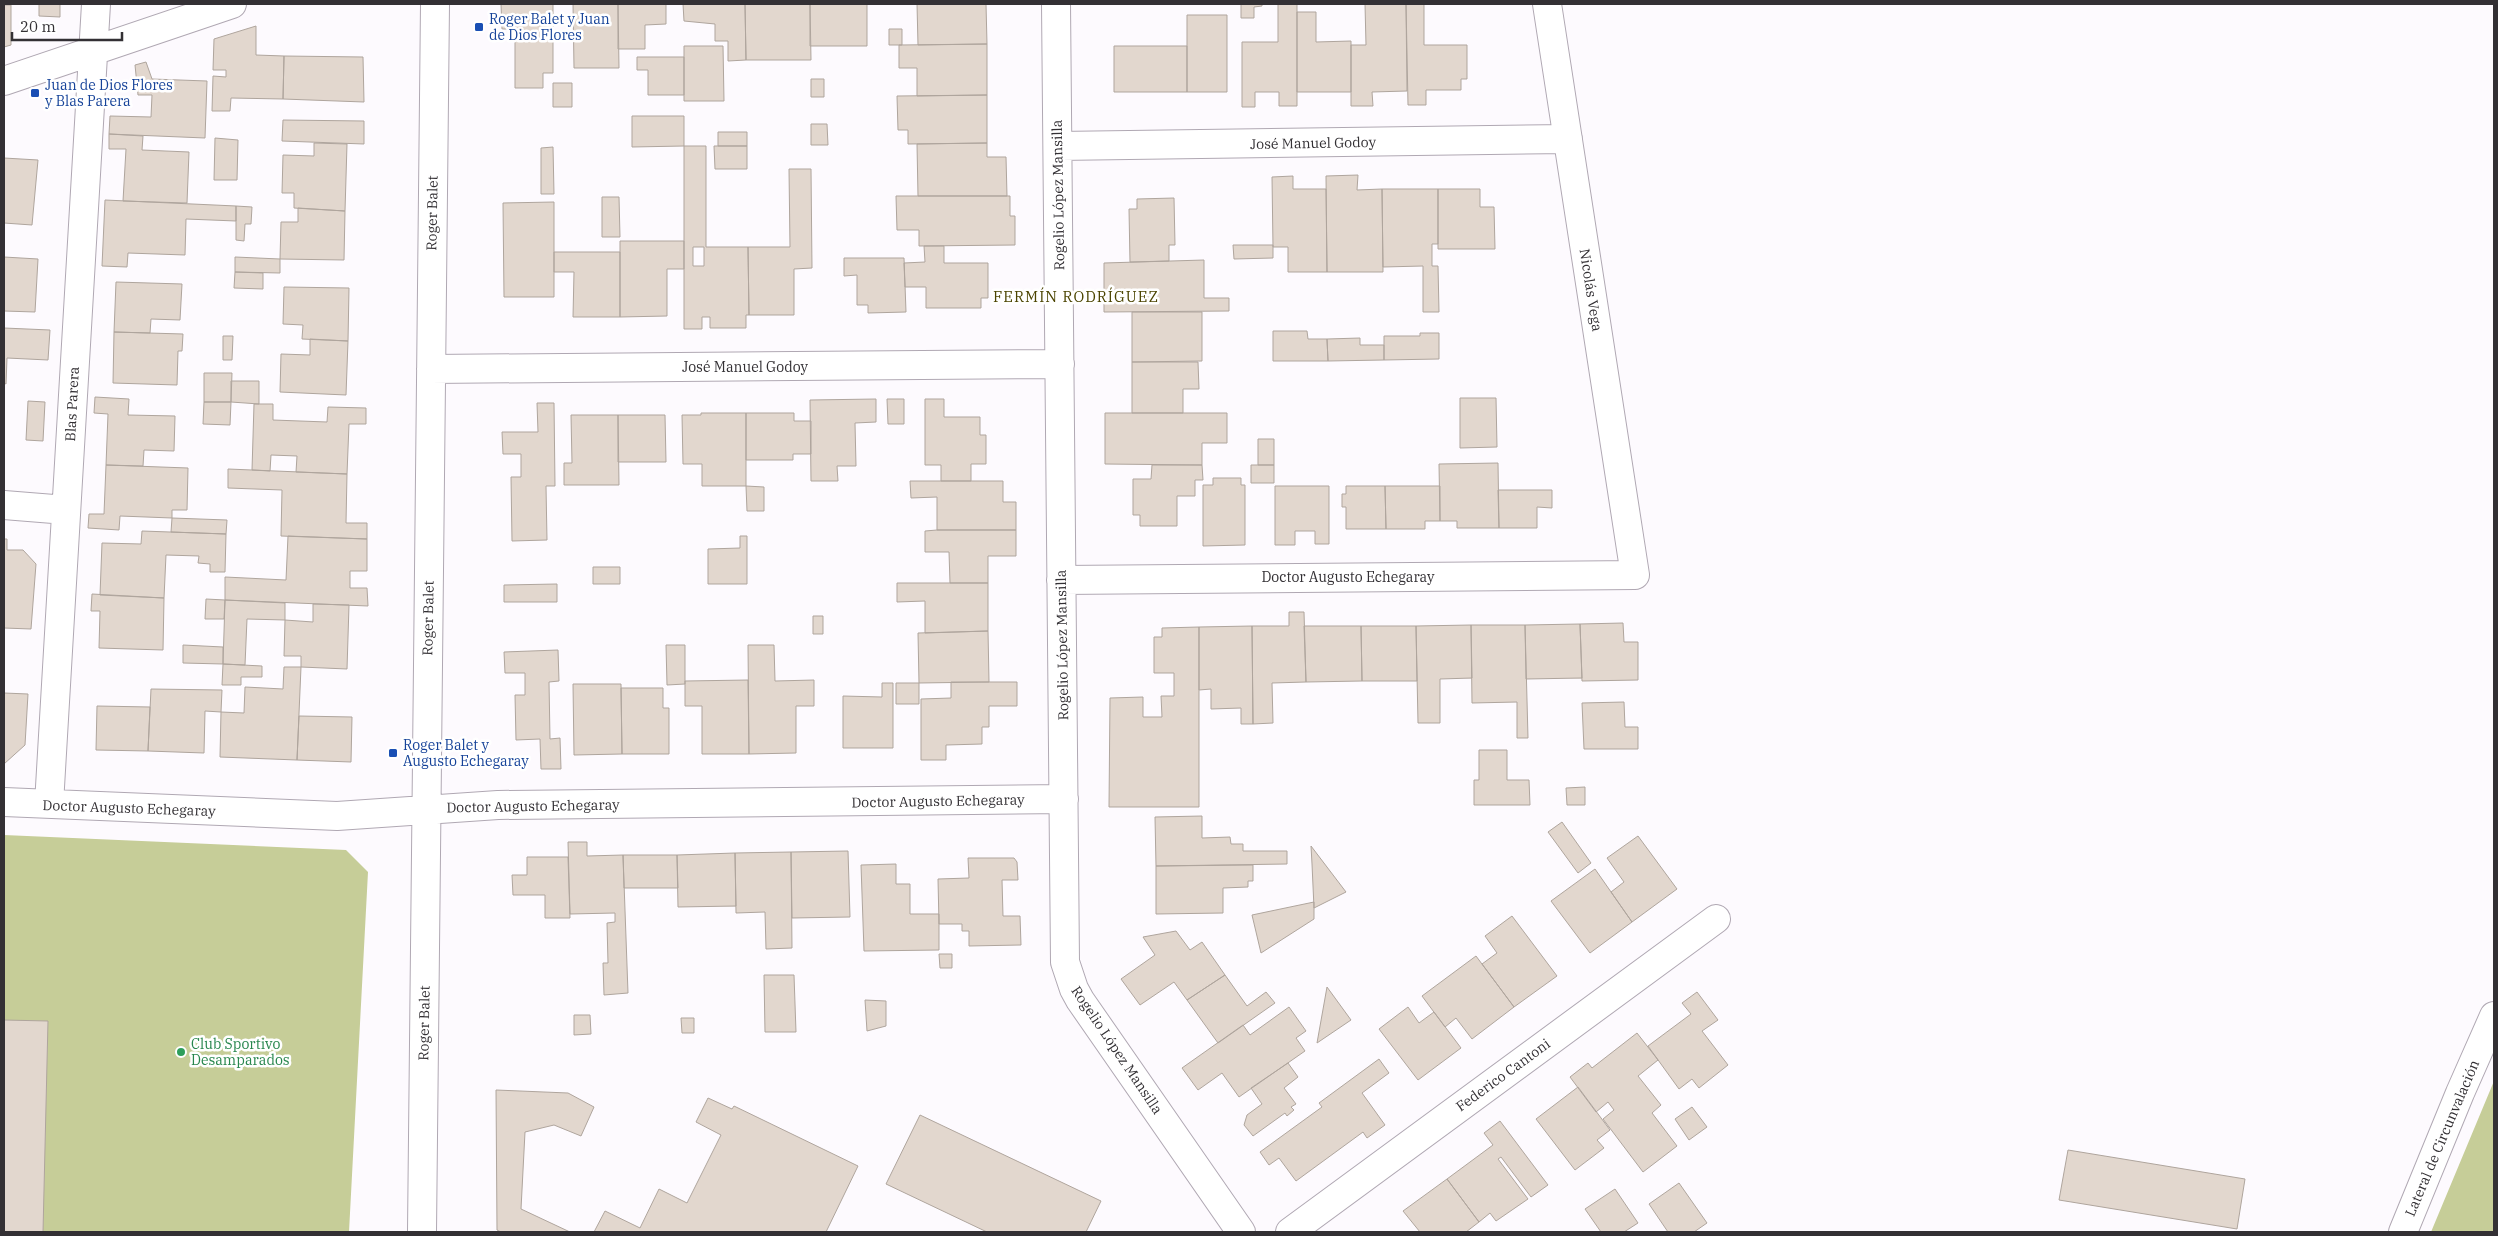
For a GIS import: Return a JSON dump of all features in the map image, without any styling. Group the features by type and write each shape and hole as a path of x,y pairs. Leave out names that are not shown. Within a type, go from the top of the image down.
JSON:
{"street":[{"name":"Blas Parera","path":"49,804 96,4"},
{"path":"4,81 232,4"},
{"name":"Roger Balet","path":"422,1232 435,4"},
{"name":"Rogelio López Mansilla","path":"1056,4 1065,962 1074,989 1241,1232"},
{"name":"Nicolás Vega","path":"1547,4 1635,575"},
{"name":"José Manuel Godoy","path":"1058,146 1568,139"},
{"name":"José Manuel Godoy","path":"431,369 1060,364"},
{"path":"4,505 66,510"},
{"name":"Doctor Augusto Echegaray","path":"1062,580 1635,575"},
{"name":"Doctor Augusto Echegaray","path":"4,802 337,816 498,805 1064,799"},
{"name":"Federico Cantoni","path":"1290,1232 1716,919"},
{"name":"Lateral de Circunvalación","path":"2403,1232 2494,1016"}],"green space":[{"name":"Club Sportivo Desamparados","path":"4,835 346,850 368,872 349,1232 4,1232"},
{"path":"2494,1081 2494,1232 2431,1232"}],"building":[{"path":"39,4 60,4 60,17 39,16"},
{"path":"501,4 553,4 553,73 543,73 543,88 515,88 515,29 502,29"},
{"path":"573,4 618,4 619,68 574,68"},
{"path":"618,4 666,4 666,24 645,25 645,49 618,49"},
{"path":"683,4 745,4 746,60 728,61 728,41 715,41 715,24 684,21"},
{"path":"745,4 810,4 811,60 746,60"},
{"path":"810,4 867,4 867,46 810,46"},
{"path":"917,4 986,4 987,44 918,45"},
{"path":"1241,4 1262,4 1262,6 1254,7 1254,18 1241,18"},
{"path":"1278,4 1297,4 1297,106 1279,106 1279,92 1255,92 1255,107 1242,107 1242,42 1278,42"},
{"path":"1365,4 1406,4 1407,91 1372,92 1373,106 1351,106 1351,45 1366,45"},
{"path":"1406,4 1424,4 1424,45 1467,45 1467,79 1461,79 1461,90 1426,90 1426,105 1408,105"},
{"path":"4,5 11,5 11,45 4,47"},
{"path":"1297,12 1316,12 1316,42 1351,41 1351,92 1297,92"},
{"path":"1187,15 1227,15 1227,92 1187,92"},
{"path":"256,26 256,55 284,56 283,99 231,98 230,111 212,111 213,76 226,77 226,70 213,70 214,39"},
{"path":"889,29 902,29 902,45 889,45"},
{"path":"987,44 987,95 917,96 917,68 899,68 899,45"},
{"path":"684,46 723,46 724,101 684,101"},
{"path":"1114,46 1187,46 1187,92 1114,92"},
{"path":"284,56 363,57 364,102 283,99"},
{"path":"637,57 684,57 684,95 648,95 648,70 637,70"},
{"path":"146,62 152,79 207,81 205,138 109,134 110,116 151,117 152,95 138,95 135,65"},
{"path":"811,79 824,79 824,97 811,97"},
{"path":"553,83 572,83 572,107 553,107"},
{"path":"987,95 987,143 908,144 908,130 898,130 897,96"},
{"path":"632,116 684,116 684,146 632,147"},
{"path":"283,120 364,121 364,144 282,141"},
{"path":"811,124 827,124 828,145 811,145"},
{"path":"718,132 747,132 747,146 718,146"},
{"path":"109,134 143,136 142,150 189,152 187,203 123,201 126,149 109,149"},
{"path":"215,138 238,140 237,180 214,180"},
{"path":"314,143 347,144 345,211 294,208 294,193 282,193 283,155 314,156"},
{"path":"987,143 987,157 1006,157 1007,196 918,196 917,144"},
{"path":"684,146 706,146 706,247 748,247 749,315 746,315 746,328 710,328 710,317 702,317 702,329 684,329","holes":["693,247 704,247 704,266 693,266"]},
{"path":"714,146 747,146 747,169 715,169"},
{"path":"553,147 554,194 541,194 541,148"},
{"path":"4,158 38,160 32,225 4,223"},
{"path":"789,169 811,169 812,268 794,269 794,315 749,315 748,247 790,247"},
{"path":"1358,175 1357,190 1382,189 1383,272 1327,272 1326,176"},
{"path":"1293,176 1293,189 1326,189 1327,272 1288,272 1288,247 1273,247 1272,177"},
{"path":"1382,189 1438,189 1438,244 1432,244 1432,266 1438,266 1439,312 1423,312 1423,266 1383,267"},
{"path":"1438,189 1480,189 1480,207 1494,207 1495,249 1438,249"},
{"path":"896,196 1010,196 1010,216 1015,216 1015,245 919,246 919,230 897,230"},
{"path":"602,197 619,197 620,237 602,237"},
{"path":"1174,198 1175,245 1169,245 1169,261 1130,262 1129,209 1137,209 1137,199"},
{"path":"105,200 236,206 236,221 186,219 185,255 128,253 127,267 102,266"},
{"path":"554,202 554,297 504,297 503,203"},
{"path":"236,206 252,207 251,224 245,224 244,241 236,240"},
{"path":"298,208 345,211 344,260 280,259 281,222 298,222"},
{"path":"620,241 684,241 684,269 667,269 667,316 620,317"},
{"path":"1233,245 1273,245 1273,258 1234,259"},
{"path":"924,246 944,246 944,263 988,263 988,298 981,298 981,308 926,308 926,287 905,287 904,263 925,262"},
{"path":"554,252 620,252 620,317 573,317 574,272 554,272"},
{"path":"4,257 38,259 35,312 4,311"},
{"path":"235,257 280,259 280,273 235,272"},
{"path":"844,258 904,258 906,312 868,313 868,305 857,305 857,275 844,276"},
{"path":"1204,260 1204,298 1229,298 1229,311 1104,312 1104,263"},
{"path":"235,272 263,273 263,289 234,288"},
{"path":"116,282 182,284 180,320 151,319 150,333 114,332"},
{"path":"284,287 349,288 348,341 302,339 303,325 283,324"},
{"path":"1132,312 1202,312 1202,361 1132,362"},
{"path":"4,328 50,330 48,360 7,358 6,384 4,383"},
{"path":"1273,331 1307,331 1308,339 1327,339 1328,361 1273,361"},
{"path":"114,332 183,334 182,351 178,351 177,385 113,383"},
{"path":"1420,333 1439,333 1439,359 1384,360 1384,336 1420,336"},
{"path":"223,336 233,336 232,360 223,360"},
{"path":"1360,338 1360,345 1384,345 1384,360 1328,361 1327,339"},
{"path":"310,339 348,341 346,395 280,392 281,354 310,355"},
{"path":"1132,362 1198,362 1199,389 1183,389 1183,413 1132,413"},
{"path":"204,373 232,373 231,402 204,402"},
{"path":"231,381 259,381 259,404 231,402"},
{"path":"95,397 129,399 128,415 175,416 174,451 144,450 143,466 106,465 108,414 94,413"},
{"path":"1460,398 1496,398 1497,447 1460,448"},
{"path":"876,399 876,422 855,423 856,466 837,466 838,481 811,481 810,400"},
{"path":"887,399 904,399 904,424 888,424"},
{"path":"925,399 944,399 944,417 980,417 980,435 986,435 986,464 971,464 971,481 941,481 941,465 925,465"},
{"path":"28,401 45,402 43,441 26,440"},
{"path":"204,402 231,402 230,425 203,424"},
{"path":"537,403 554,403 555,486 546,486 547,540 512,541 511,477 521,477 521,454 503,454 502,432 538,432"},
{"path":"254,404 273,404 273,420 327,422 328,407 366,408 366,424 349,424 347,474 296,472 297,456 271,455 270,471 252,470"},
{"path":"701,413 746,413 746,486 702,486 702,464 683,464 682,415 701,415"},
{"path":"746,413 794,413 794,421 811,421 811,454 793,454 793,460 746,460"},
{"path":"1105,413 1227,413 1227,443 1202,443 1202,465 1105,464"},
{"path":"571,415 618,415 619,485 564,485 564,463 572,463"},
{"path":"618,415 665,415 666,462 618,462"},
{"path":"1258,439 1274,439 1274,465 1258,465"},
{"path":"1498,463 1499,528 1457,528 1457,521 1440,521 1439,464"},
{"path":"106,465 188,468 187,510 172,510 172,518 120,516 119,530 88,528 89,514 104,514"},
{"path":"1152,465 1202,465 1203,480 1195,480 1195,496 1177,496 1177,526 1140,526 1140,515 1133,515 1133,479 1151,479"},
{"path":"1251,465 1274,465 1274,483 1251,483"},
{"path":"228,469 347,474 346,523 367,523 367,539 281,536 282,490 228,488"},
{"path":"1213,478 1241,478 1241,485 1245,485 1245,545 1203,546 1203,485 1213,485"},
{"path":"910,481 1003,481 1003,502 1016,502 1016,530 937,530 937,497 911,498"},
{"path":"746,486 764,487 764,511 747,511"},
{"path":"1275,486 1329,486 1329,544 1315,544 1315,531 1295,531 1295,545 1275,545"},
{"path":"1346,486 1385,486 1386,529 1346,529 1346,507 1342,507 1342,494 1346,494"},
{"path":"1385,486 1440,486 1440,521 1425,521 1425,529 1386,529"},
{"path":"1498,490 1552,490 1552,508 1537,507 1537,528 1499,528"},
{"path":"172,518 227,520 226,534 171,532"},
{"path":"1016,530 1016,556 988,556 988,583 950,583 949,552 925,552 925,531"},
{"path":"142,531 226,534 225,572 210,572 210,564 198,563 199,556 166,555 164,598 100,595 102,543 141,544"},
{"path":"288,536 367,539 367,571 350,571 350,588 367,588 368,606 225,600 225,577 286,580"},
{"path":"740,536 747,536 747,584 708,584 708,549 740,548"},
{"path":"4,539 7,539 7,550 23,550 36,564 31,629 4,628"},
{"path":"593,567 620,567 620,584 593,584"},
{"path":"897,583 988,583 988,631 925,633 925,601 897,602"},
{"path":"557,584 557,602 504,602 504,585"},
{"path":"92,594 164,598 163,650 99,648 100,611 91,611"},
{"path":"206,599 225,600 224,619 205,619"},
{"path":"225,600 285,603 285,620 247,619 245,665 223,664"},
{"path":"313,604 349,605 347,669 301,667 301,656 284,656 285,620 313,622"},
{"path":"1289,612 1304,612 1306,682 1272,683 1273,723 1253,724 1252,626 1289,626"},
{"path":"813,616 823,616 823,634 813,634"},
{"path":"1623,623 1624,642 1638,642 1638,680 1582,681 1580,624"},
{"path":"1580,624 1582,678 1526,679 1525,625"},
{"path":"1471,625 1525,625 1528,738 1517,738 1517,702 1472,703"},
{"path":"1471,625 1472,678 1440,679 1440,723 1418,723 1416,626"},
{"path":"1252,626 1253,724 1241,724 1241,708 1211,709 1211,689 1199,690 1199,627"},
{"path":"1304,626 1361,626 1362,681 1306,682"},
{"path":"1361,626 1416,626 1417,681 1362,681"},
{"path":"1199,627 1199,807 1109,807 1110,698 1143,697 1143,717 1162,717 1161,696 1174,696 1174,673 1154,673 1154,637 1162,637 1162,628"},
{"path":"988,631 989,682 919,683 918,633"},
{"path":"183,645 223,647 223,664 183,663"},
{"path":"666,645 685,645 685,684 667,685"},
{"path":"748,645 774,645 775,681 814,680 814,706 796,706 796,753 749,754"},
{"path":"558,650 559,681 549,682 550,739 560,738 561,769 541,769 540,739 516,740 515,695 525,695 525,673 505,673 504,652"},
{"path":"223,664 262,666 262,677 241,677 241,685 222,685"},
{"path":"284,667 301,667 297,760 220,757 221,712 244,713 245,687 283,689"},
{"path":"748,680 749,754 702,754 702,706 685,706 685,681"},
{"path":"951,682 1017,682 1017,706 989,706 989,727 982,727 982,744 946,745 946,760 921,760 921,699 951,698"},
{"path":"882,683 893,683 893,748 843,748 843,696 882,697"},
{"path":"896,683 919,683 919,704 896,704"},
{"path":"573,684 621,684 622,754 574,755"},
{"path":"621,688 663,688 663,708 669,708 669,754 622,754"},
{"path":"151,689 222,690 221,712 205,711 204,753 148,751"},
{"path":"4,693 28,694 25,745 4,764"},
{"path":"1624,702 1625,727 1638,727 1638,749 1584,749 1582,703"},
{"path":"97,706 150,707 148,751 96,750"},
{"path":"299,716 352,717 351,762 297,760"},
{"path":"1479,750 1507,750 1507,780 1529,780 1530,805 1474,805 1474,780 1479,780"},
{"path":"1585,787 1585,805 1567,805 1566,788"},
{"path":"1202,816 1202,838 1230,837 1231,844 1243,844 1243,851 1287,851 1287,864 1156,866 1155,817"},
{"path":"1562,822 1591,863 1578,873 1548,832"},
{"path":"1638,836 1677,889 1632,922 1611,892 1624,882 1607,858"},
{"path":"568,842 587,842 587,856 623,855 628,993 604,995 603,963 608,963 607,923 615,922 615,913 570,914"},
{"path":"1311,846 1346,892 1314,908 1312,864"},
{"path":"848,851 850,917 792,918 791,852"},
{"path":"791,852 792,948 766,949 765,912 736,913 735,853"},
{"path":"735,853 736,906 678,907 677,855"},
{"path":"623,855 677,855 678,888 624,888"},
{"path":"527,857 568,857 570,918 545,918 545,895 513,895 512,875 527,875"},
{"path":"968,858 1014,858 1017,862 1018,880 1002,880 1003,916 1020,916 1021,945 969,946 969,931 962,931 962,924 939,924 938,879 969,878"},
{"path":"896,864 896,884 910,884 910,914 939,914 939,950 864,951 861,865"},
{"path":"1253,865 1253,881 1248,881 1248,887 1223,888 1223,913 1156,914 1156,866"},
{"path":"1595,869 1632,922 1590,953 1551,901"},
{"path":"1314,902 1314,919 1261,953 1252,915"},
{"path":"1512,916 1557,976 1514,1007 1482,964 1497,953 1485,936"},
{"path":"1176,931 1190,950 1202,942 1225,975 1187,1000 1174,982 1140,1005 1121,979 1155,955 1143,937"},
{"path":"939,954 952,954 952,968 940,968"},
{"path":"1476,956 1514,1007 1472,1039 1456,1018 1445,1027 1422,996"},
{"path":"764,975 794,975 796,1032 765,1032"},
{"path":"1225,975 1247,1006 1266,992 1275,1003 1218,1043 1187,1000"},
{"path":"1327,987 1351,1020 1317,1043"},
{"path":"1697,992 1718,1020 1702,1031 1728,1065 1699,1088 1692,1079 1679,1089 1648,1046 1691,1014 1682,1003"},
{"path":"865,1000 886,1001 886,1026 867,1031"},
{"path":"1289,1007 1306,1031 1296,1038 1305,1051 1239,1097 1222,1073 1198,1090 1182,1068 1243,1025 1250,1035"},
{"path":"1408,1007 1419,1023 1434,1012 1461,1048 1418,1080 1379,1029"},
{"path":"574,1015 590,1015 591,1034 574,1035"},
{"path":"681,1018 694,1018 694,1033 682,1033"},
{"path":"4,1020 48,1021 43,1232 4,1232"},
{"path":"1637,1033 1658,1060 1638,1076 1661,1105 1652,1113 1677,1146 1643,1172 1603,1119 1614,1110 1608,1102 1596,1112 1570,1077 1588,1063 1592,1068"},
{"path":"1379,1059 1389,1073 1362,1093 1385,1125 1367,1138 1363,1132 1296,1181 1279,1158 1269,1165 1260,1152 1322,1107 1319,1103"},
{"path":"1288,1063 1298,1077 1284,1088 1296,1104 1291,1107 1294,1110 1287,1116 1285,1113 1253,1136 1244,1125 1247,1115 1262,1104 1251,1088"},
{"path":"1578,1087 1610,1130 1597,1140 1604,1148 1575,1170 1536,1119"},
{"path":"496,1090 568,1093 594,1107 581,1136 554,1125 525,1132 521,1209 570,1232 501,1232 497,1230"},
{"path":"708,1098 732,1109 734,1106 858,1166 826,1232 594,1232 605,1211 640,1228 659,1189 687,1203 721,1135 696,1122"},
{"path":"1692,1107 1707,1127 1689,1140 1675,1119"},
{"path":"920,1115 1101,1201 1086,1232 987,1232 886,1184"},
{"path":"1500,1121 1548,1185 1531,1197 1501,1157 1498,1159 1528,1199 1496,1221 1490,1213 1479,1222 1447,1179 1493,1145 1484,1133"},
{"path":"2068,1150 2245,1179 2237,1229 2059,1200"},
{"path":"1447,1179 1479,1222 1466,1232 1420,1232 1403,1211"},
{"path":"1679,1183 1707,1223 1694,1232 1668,1232 1649,1204"},
{"path":"1615,1189 1638,1223 1624,1232 1601,1232 1585,1209"}],"place":[{"name":"Roger Balet y Juan de Dios Flores","path":"479,27"},
{"name":"Juan de Dios Flores y Blas Parera","path":"35,93"},
{"name":"Roger Balet y Augusto Echegaray","path":"393,753"},
{"name":"Club Sportivo Desamparados","path":"181,1052"}],"district":[{"name":"FERMÍN RODRÍGUEZ","path":"1076,297"}]}
